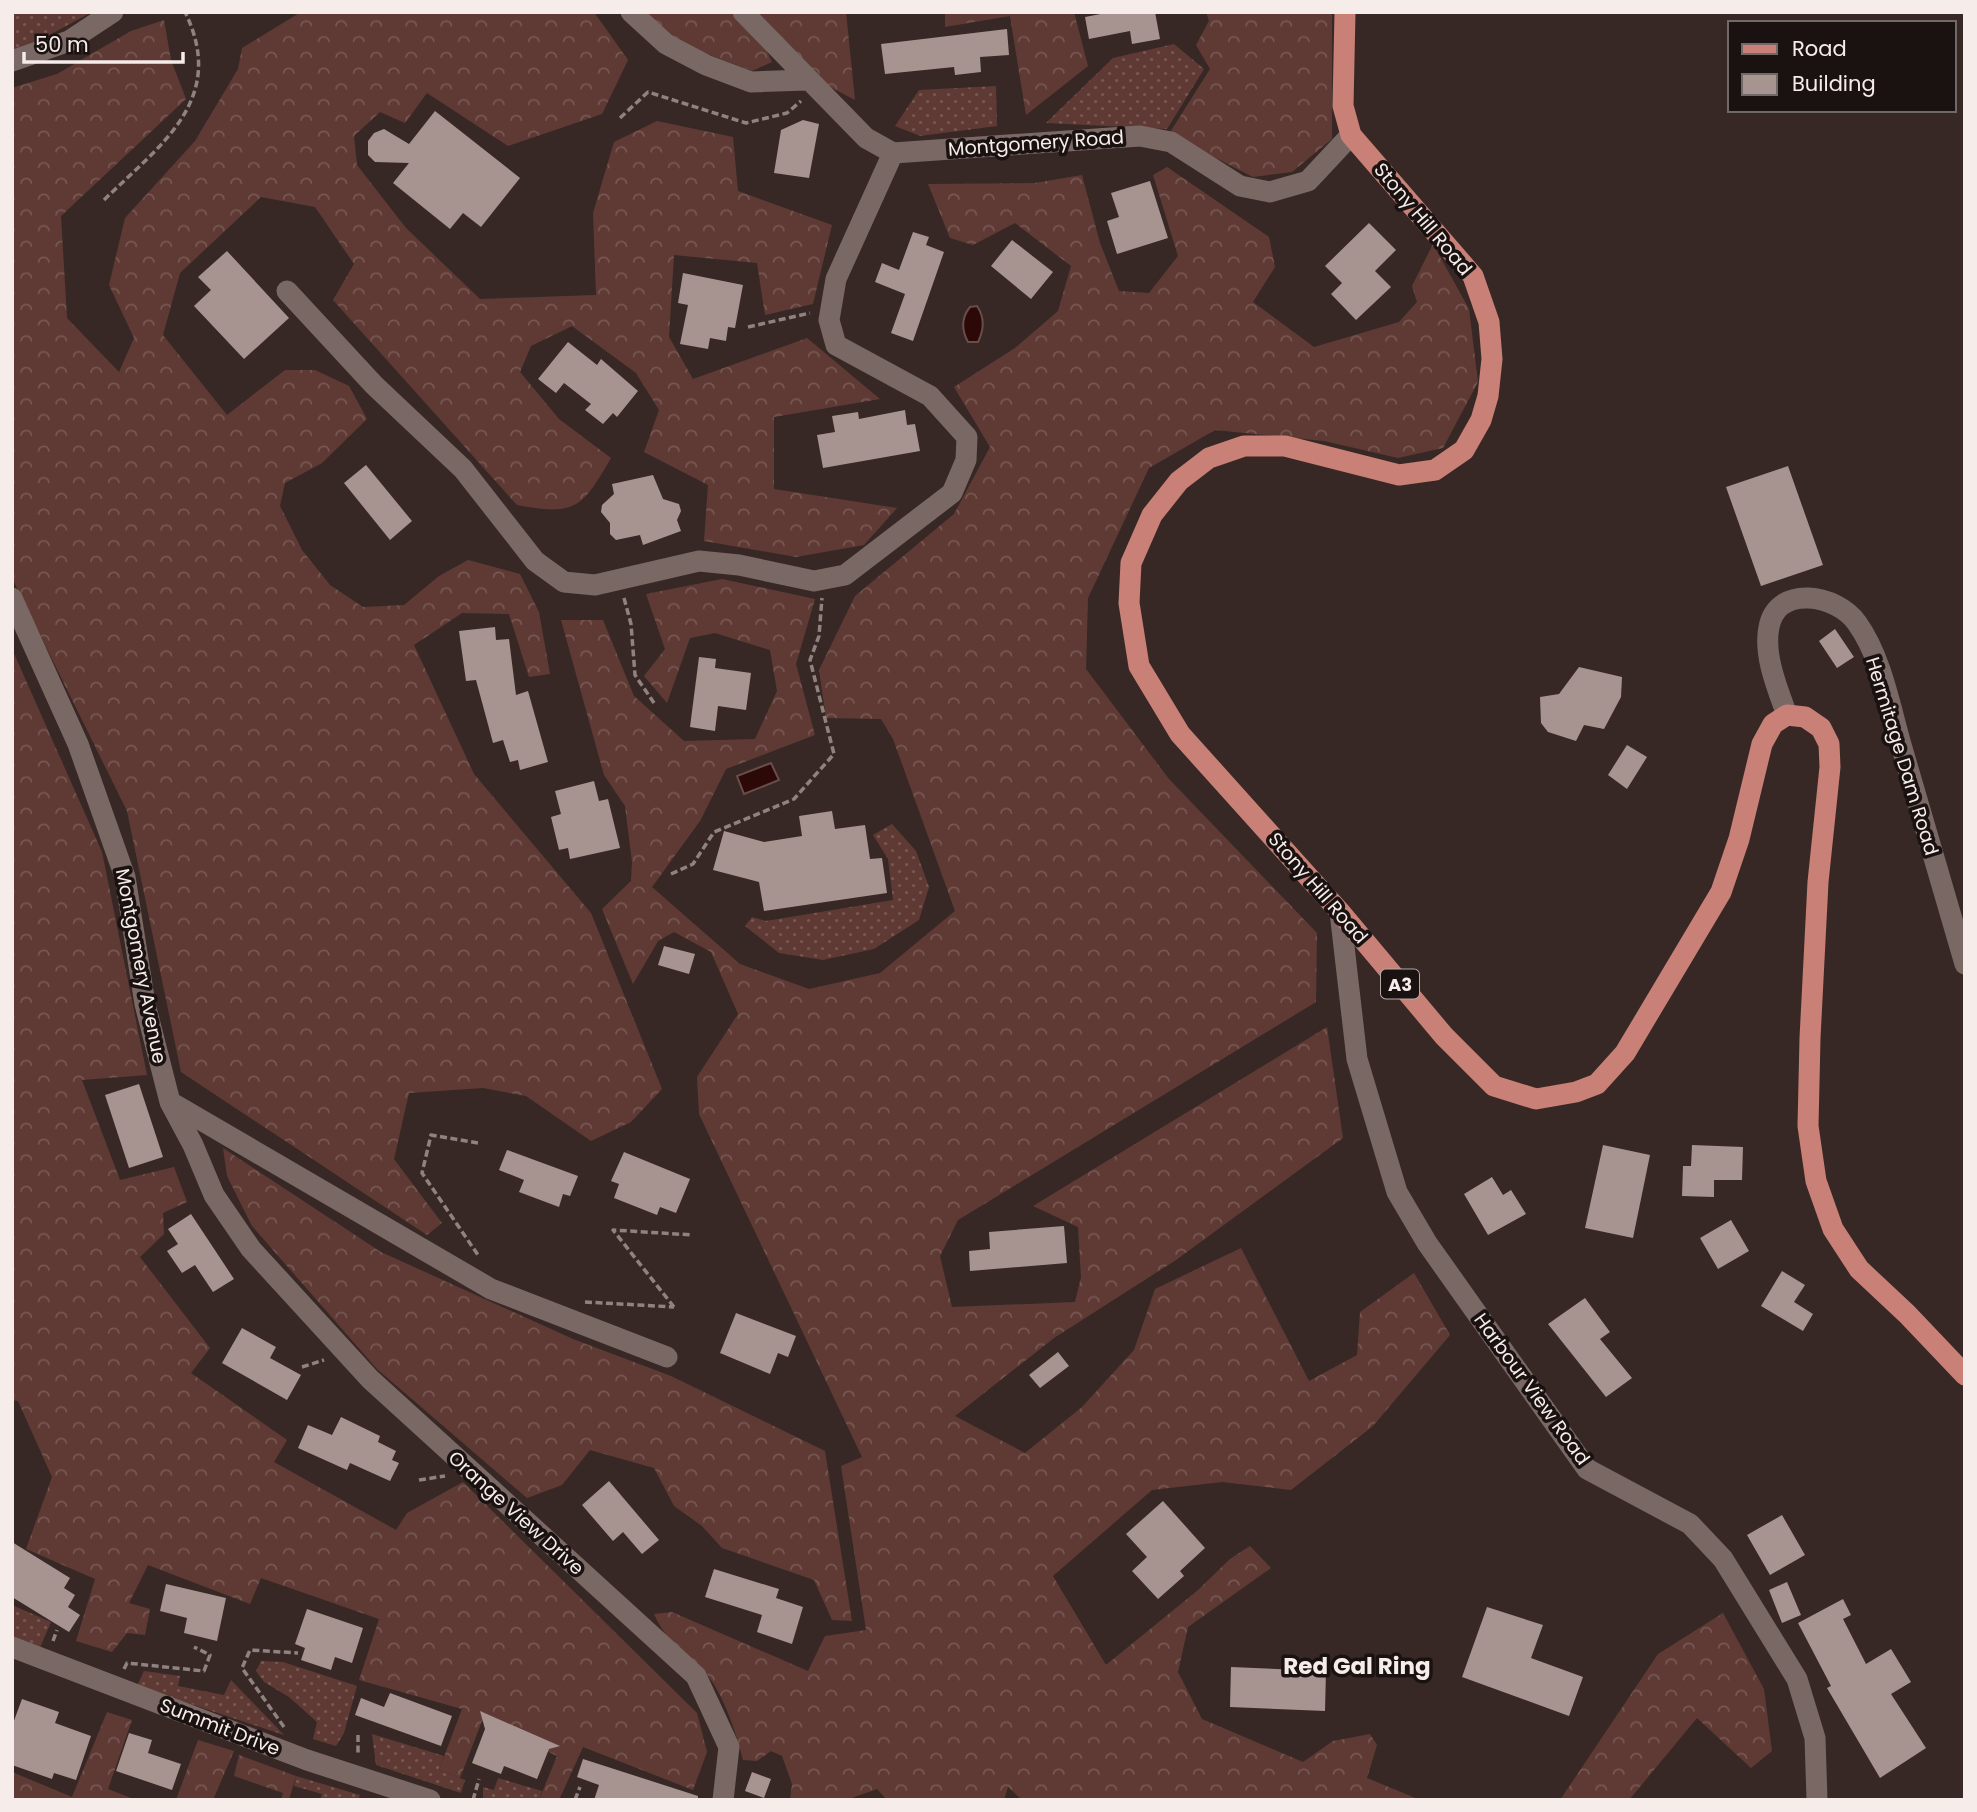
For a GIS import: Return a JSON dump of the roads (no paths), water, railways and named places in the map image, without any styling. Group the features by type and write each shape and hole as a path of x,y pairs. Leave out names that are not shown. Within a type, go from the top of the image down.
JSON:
{"main road":[{"name":"Stony Hill Road","path":"1345,12 1343,106 1352,135 1473,275 1489,322 1492,359 1488,396 1481,420 1464,450 1435,470 1399,475 1285,446 1244,446 1209,458 1179,481 1152,515 1130,563 1129,603 1139,666 1180,734 1340,912 1444,1037 1494,1086 1536,1099 1576,1092 1597,1084 1625,1053 1721,892 1739,839 1762,744 1773,724 1787,715"},
{"path":"1787,715 1805,718 1821,728 1829,744 1830,767 1818,882 1810,1038 1808,1126 1816,1181 1833,1229 1859,1269 1965,1375"}],"street":[{"path":"12,61 69,41 113,12"},
{"path":"631,12 666,44 706,65 751,82 811,84"},
{"path":"287,290 374,385 463,469 535,561 564,582 595,585 699,561 739,565 814,581 845,575 952,493 967,460 967,437 930,396 836,345 829,320 836,279 893,153 866,138 743,12"},
{"name":"Montgomery Road","path":"893,153 1140,136 1171,142 1240,186 1270,192 1308,181 1352,135"},
{"name":"Hermitage Dam Road","path":"1787,715 1774,676 1768,631 1772,614 1781,605 1804,597 1828,600 1849,612 1858,624 1881,674 1965,964"},
{"name":"Montgomery Avenue","path":"12,598 78,744 125,877 145,1004 170,1102 214,1195 251,1249"},
{"name":"Harbour View Road","path":"1340,912 1357,1059 1397,1192 1427,1243 1587,1469 1690,1524 1723,1559 1797,1679 1815,1738 1817,1800"},
{"path":"170,1102 491,1289 667,1357"},
{"name":"Orange View Drive","path":"251,1249 370,1380 696,1676 729,1747 723,1800"},
{"name":"Summit Drive","path":"12,1647 307,1760 430,1800"}],"district":[{"name":"Red Gal Ring","path":"1357,1666"}]}
